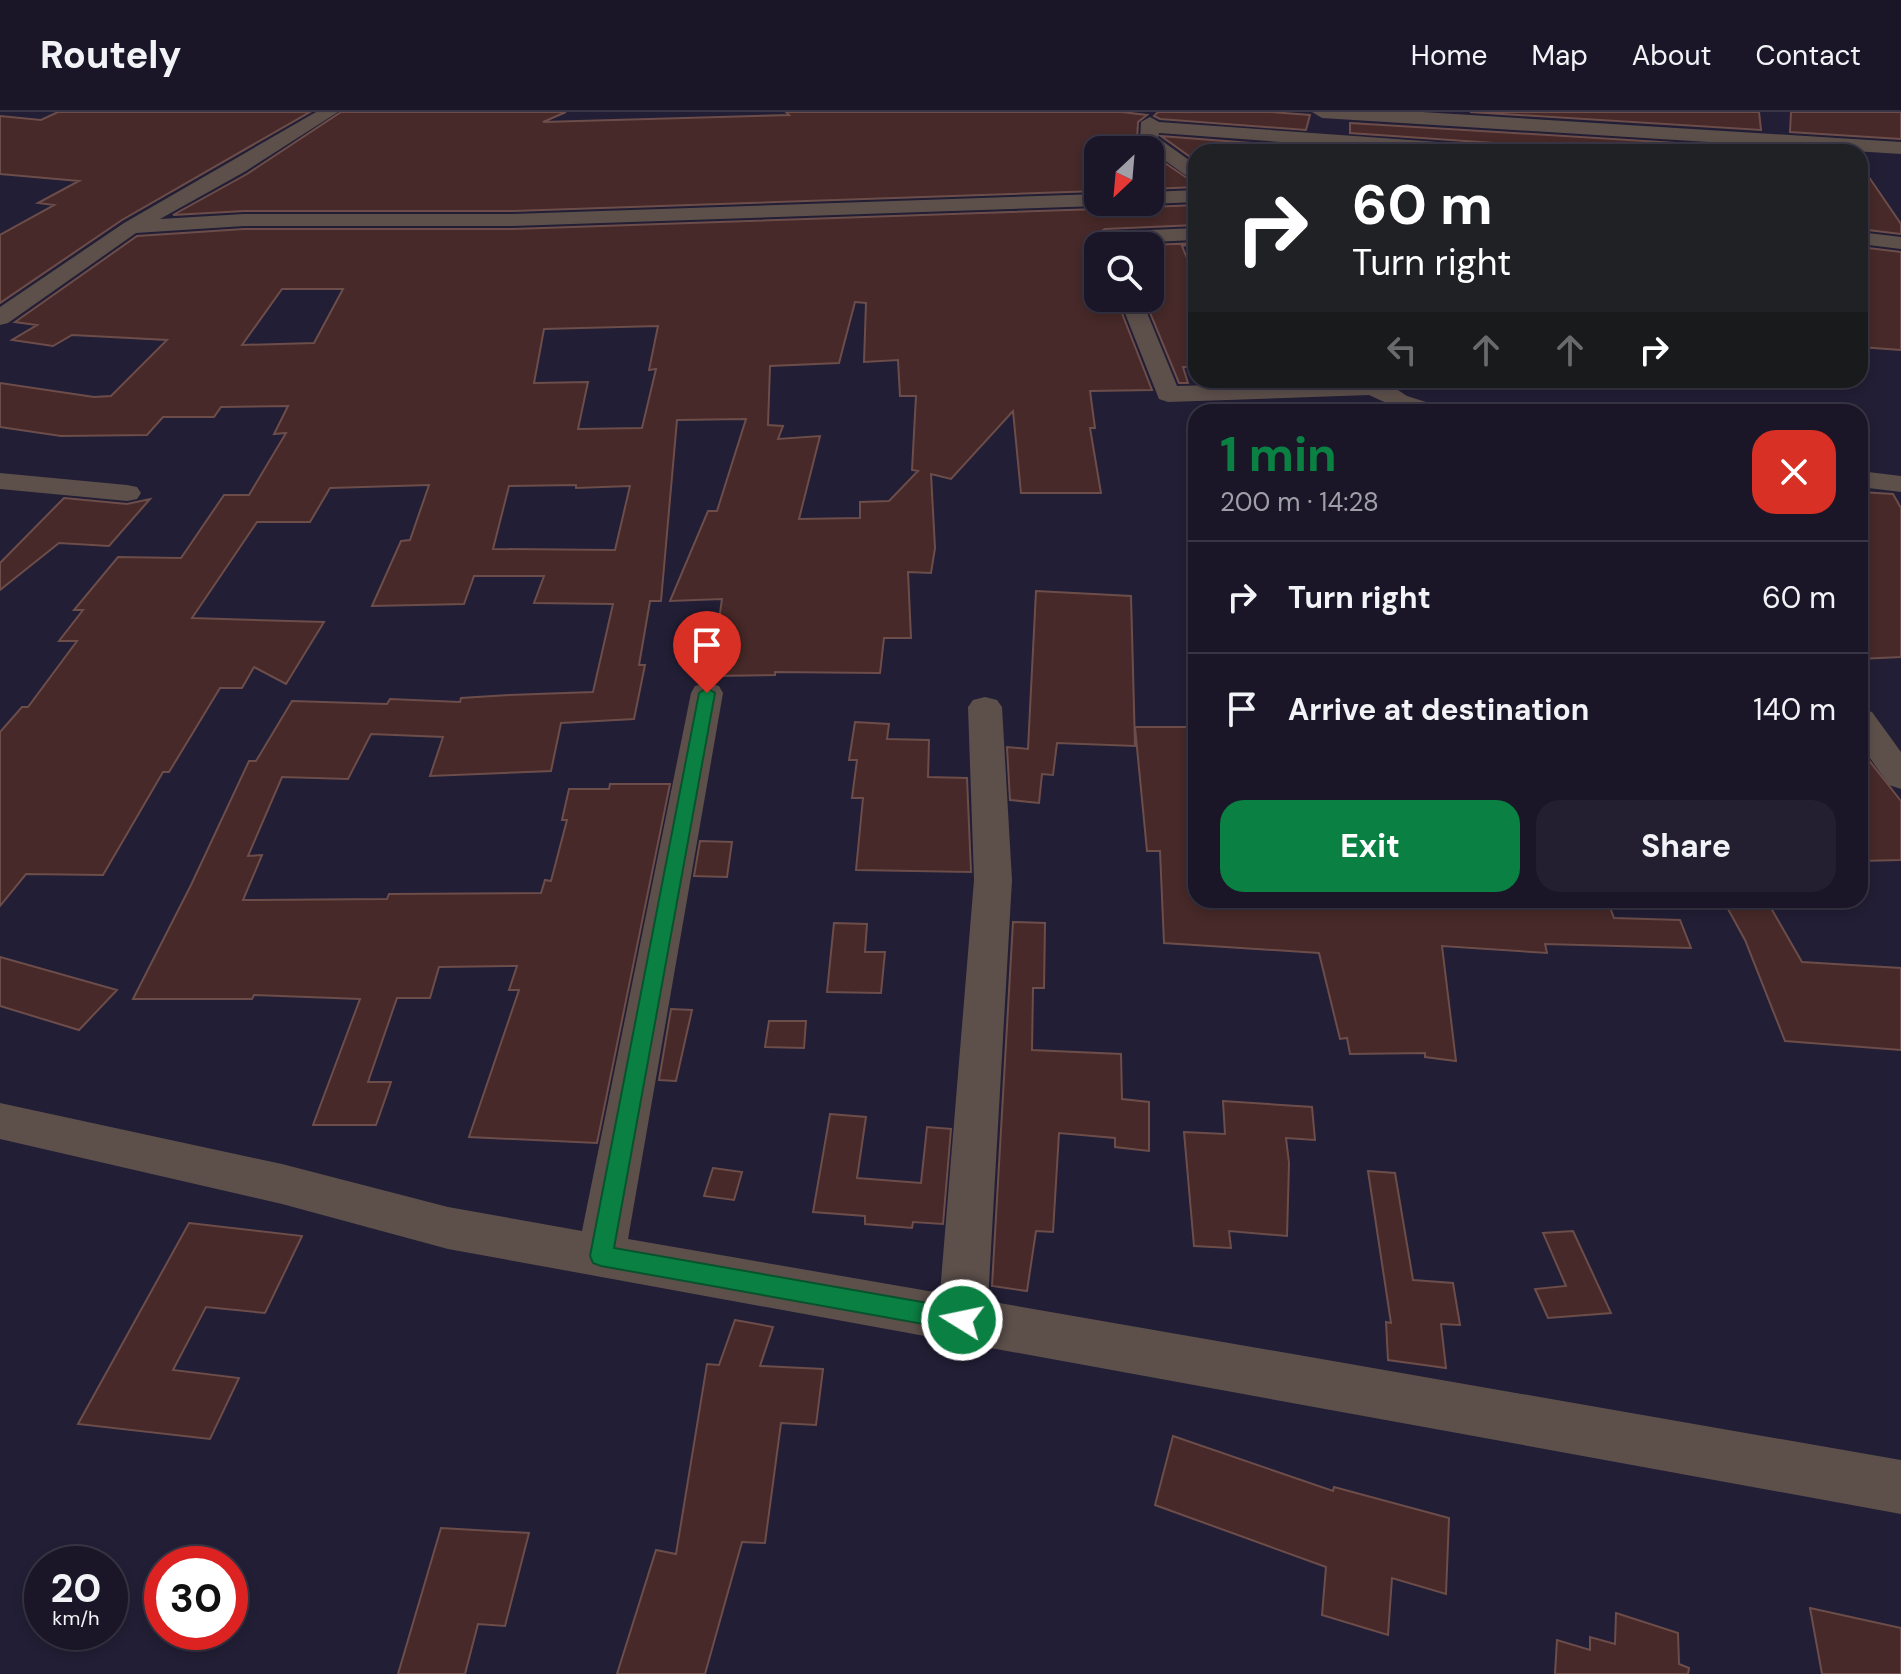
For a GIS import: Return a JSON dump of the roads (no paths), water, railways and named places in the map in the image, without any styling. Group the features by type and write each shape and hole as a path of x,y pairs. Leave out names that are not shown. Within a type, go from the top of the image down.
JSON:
{"street":[{"path":"0,318 131,227 329,112"},
{"path":"1322,112 1830,144"},
{"path":"1188,167 1149,140 1150,120 1408,144"},
{"path":"1725,144 1742,139"},
{"path":"1868,146 1901,148"},
{"path":"1164,197 1188,196"},
{"path":"131,227 244,220 542,219 1084,200"},
{"path":"1868,239 1901,243"},
{"path":"1164,240 1188,241"},
{"path":"1136,312 1168,394 1223,388"},
{"path":"1380,388 1407,404"},
{"path":"1868,480 1901,484"},
{"path":"0,481 127,493"},
{"path":"601,1256 707,693"},
{"path":"962,1320 993,880 985,707"},
{"path":"1868,731 1901,777"},
{"path":"0,1121 282,1184 448,1228 1901,1487"}]}
